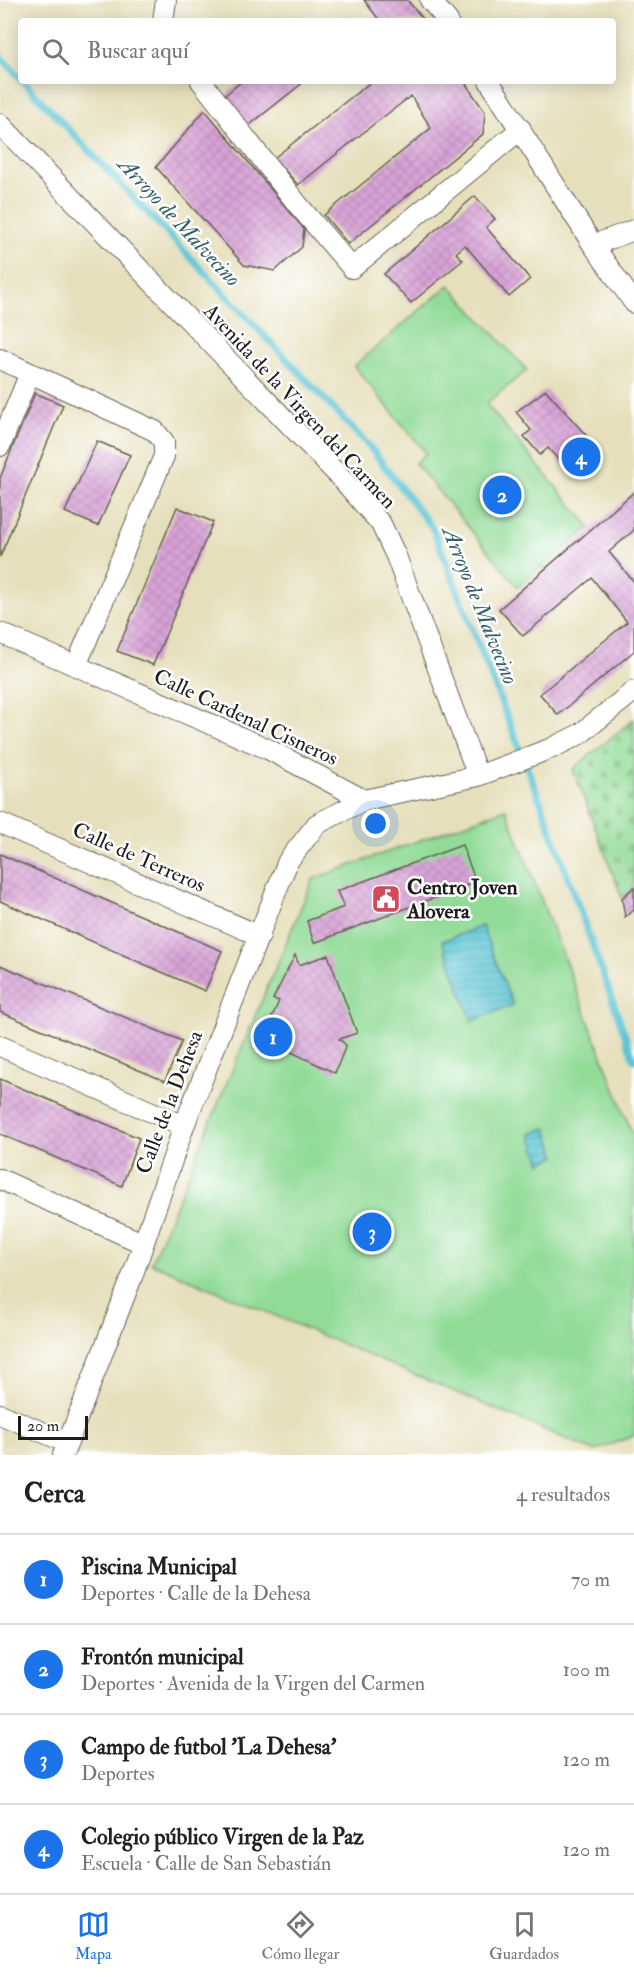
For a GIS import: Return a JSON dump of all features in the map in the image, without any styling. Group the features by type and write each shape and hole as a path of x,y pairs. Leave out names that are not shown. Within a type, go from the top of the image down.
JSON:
{"street":[{"path":"163,18 166,0"},
{"path":"430,0 445,18"},
{"path":"203,84 299,206 352,268 521,129"},
{"path":"491,84 593,245 634,303"},
{"name":"Avenida de la Virgen del Carmen","path":"0,124 342,479 381,524 396,556 478,776"},
{"path":"593,245 634,230"},
{"path":"0,359 155,431 164,442 164,456 76,666"},
{"path":"0,446 30,373"},
{"name":"Calle Cardenal Cisneros","path":"0,633 268,749 364,800"},
{"path":"364,800 478,776 500,769 580,734 634,691"},
{"name":"Calle de la Dehesa","path":"65,1449 132,1277 184,1126 288,861 317,824 364,800"},
{"name":"Calle de Terreros","path":"0,823 260,936"},
{"path":"0,1046 184,1126"},
{"path":"0,1179 142,1243"},
{"path":"0,1414 65,1449"}],"green space":[{"path":"449,285 527,370 486,404 590,527 518,587 415,463 426,453 354,366"},
{"path":"634,719 634,887 622,898 573,769"},
{"path":"506,809 634,1138 634,1436 594,1451 151,1263 313,879"}],"water":[{"path":"482,926 513,1005 472,1021 442,941"},
{"path":"546,1128 557,1156 541,1163 530,1134"}],"building":[{"path":"364,0 407,0 422,18 378,18"},
{"path":"238,84 301,84 247,127 223,97"},
{"path":"368,84 466,84 485,112 483,134 348,244 324,215 431,128 411,96 298,185 274,158"},
{"path":"205,110 304,229 302,247 275,271 244,265 156,167"},
{"path":"475,196 495,219 486,227 530,279 509,297 465,245 456,253 463,260 411,303 384,274"},
{"path":"546,390 590,440 562,464 548,448 540,455 524,436 531,430 516,412"},
{"path":"35,393 63,405 0,557 0,478"},
{"path":"97,441 130,455 98,526 65,512"},
{"path":"634,492 634,530 609,552 634,582 634,651 558,715 540,694 627,622 592,578 523,636 499,609"},
{"path":"177,507 213,522 153,665 117,651"},
{"name":"Centro Joven Alovera","path":"462,845 476,882 314,943 307,921 344,907 337,891"},
{"path":"0,854 222,951 205,991 0,901"},
{"path":"634,887 634,910 625,917 622,898"},
{"path":"295,955 299,965 328,955 357,1033 339,1039 346,1045 335,1073 285,1049 295,1028 272,1017 279,1001 273,999"},
{"path":"0,965 182,1041 165,1081 0,1012"},
{"path":"0,1079 139,1138 122,1186 0,1134"}],"waterway":[{"name":"Arroyo de Malvecino","path":"0,56 18,76"},
{"name":"Arroyo de Malvecino","path":"26,84 369,446 433,529 543,808 634,1060"}],"place":[{"name":"Colegio público Virgen de la Paz","path":"581,457"},
{"name":"Frontón municipal","path":"502,495"},
{"name":"Centro Joven Alovera","path":"386,899"},
{"name":"Piscina Municipal","path":"273,1037"},
{"name":"Campo de futbol 'La Dehesa'","path":"372,1232"}]}
